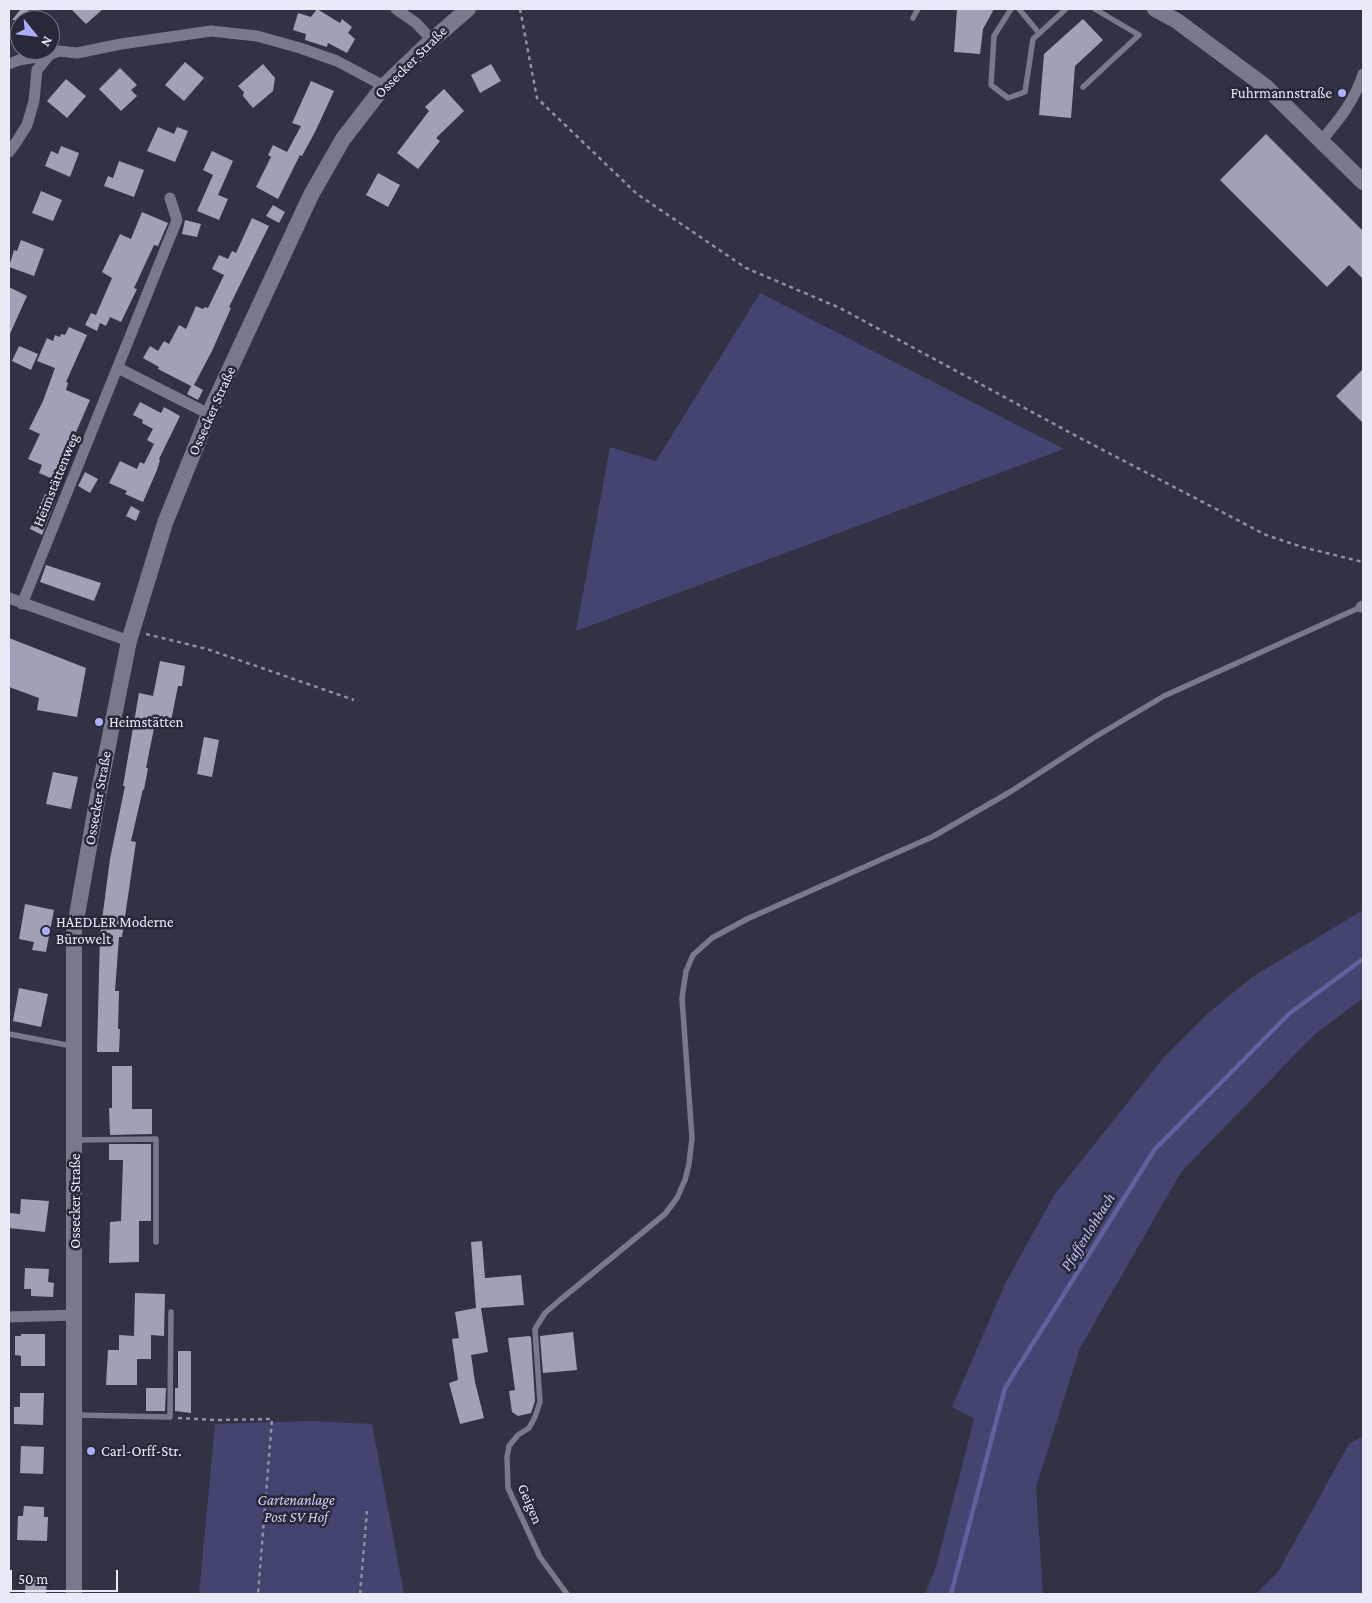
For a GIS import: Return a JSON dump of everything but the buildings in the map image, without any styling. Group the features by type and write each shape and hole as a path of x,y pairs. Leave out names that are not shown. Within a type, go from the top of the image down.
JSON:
{"street":[{"path":"396,9 416,23 432,40"},
{"name":"Ossecker Straße","path":"74,1594 74,932 99,787 129,641 165,523 209,414 312,195 343,139 384,86 468,9"},
{"path":"1155,9 1178,21 1266,87 1363,182"},
{"path":"60,51 76,53 121,44 211,31 257,36 300,48 337,62 384,86"},
{"path":"9,152 27,125 34,101 37,70 45,60"},
{"path":"1322,140 1353,100 1363,74"},
{"name":"Heimstättenweg","path":"22,604 177,220 170,198"},
{"path":"118,368 209,414"},
{"path":"9,598 129,641"},
{"path":"9,1317 75,1315"}],"lane":[{"path":"913,18 918,9"},
{"path":"1011,9 994,36 990,86 1008,98 1025,92 1033,39 1066,9"},
{"path":"1019,9 1038,33"},
{"path":"1083,87 1139,35 1094,9"},
{"name":"Geigen","path":"567,1594 540,1557 508,1488 507,1458 509,1446 518,1435 529,1428 540,1402 535,1329 545,1313 664,1214 677,1198 685,1180 692,1138 682,998 686,971 693,955 712,938 747,918 932,837 1010,792 1095,737 1164,696 1362,607"},
{"path":"9,1034 74,1046"},
{"path":"74,1140 156,1139 156,1242"},
{"path":"73,1415 170,1417 171,1312"}],"path":[{"path":"520,9 537,98 637,194 746,268 840,308 1080,438 1266,535 1302,547 1363,562"},
{"path":"164,639 207,649 354,700"},
{"path":"170,1417 216,1420 272,1419 258,1594"},
{"path":"360,1594 367,1512"}],"green space":[{"path":"760,293 1064,449 576,631 610,447 656,461"},
{"path":"1363,910 1363,998 1315,1034 1181,1172 1080,1348 1036,1487 1043,1594 925,1594 936,1567 974,1419 952,1407 1006,1282 1054,1195 1164,1057 1206,1015 1252,977"},
{"name":"Gartenanlage Post SV Hof","path":"311,1421 372,1424 404,1594 199,1594 215,1424"},
{"path":"1363,1436 1363,1594 1256,1594 1278,1572 1349,1444"}],"waterway":[{"name":"Pfaffenlohbach","path":"951,1594 1005,1388 1155,1149 1290,1013 1363,959"}],"place":[{"name":"Fuhrmannstraße","path":"1342,93"},
{"name":"Heimstätten","path":"99,722"},
{"name":"HAEDLER Moderne Bürowelt","path":"46,931"},
{"name":"Carl-Orff-Str.","path":"91,1451"}]}
